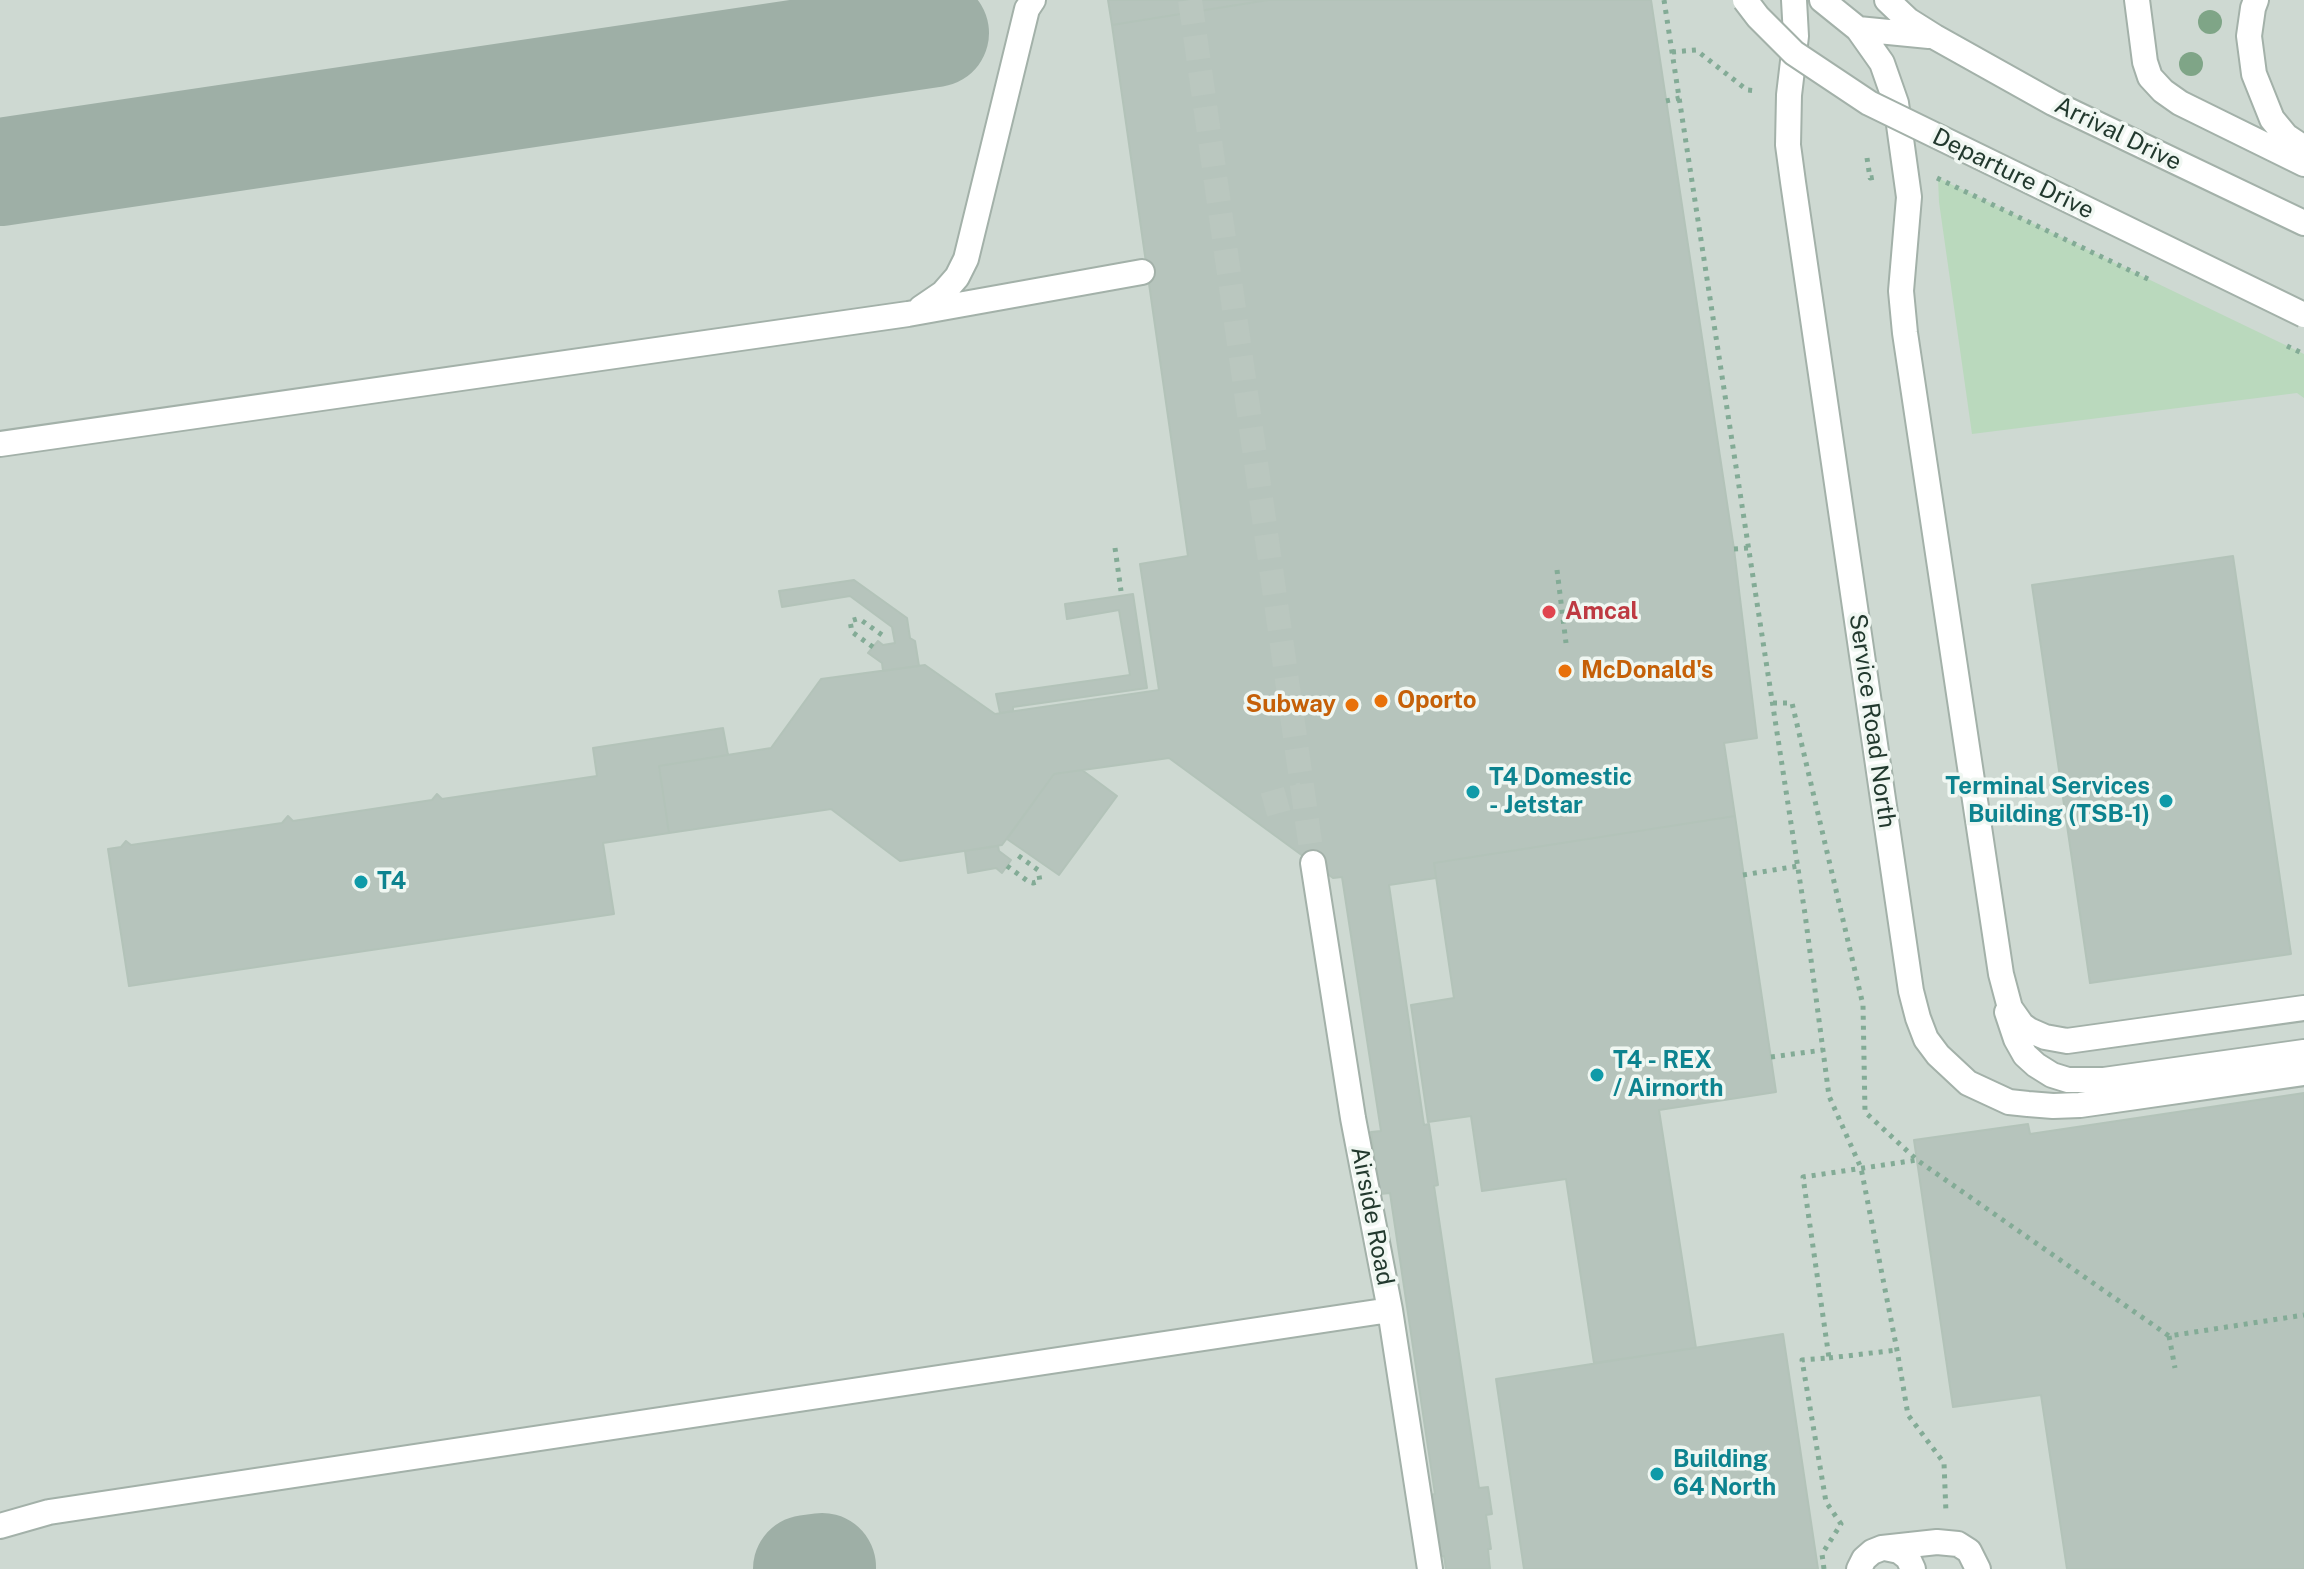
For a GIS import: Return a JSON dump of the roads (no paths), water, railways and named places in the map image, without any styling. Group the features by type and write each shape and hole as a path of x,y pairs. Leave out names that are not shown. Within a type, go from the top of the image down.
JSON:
{"street":[{"path":"908,314 928,305 943,293 957,277 966,259 1027,9 1033,0"},
{"name":"Departure Drive","path":"1745,0 1794,53 1869,103 2304,315"},
{"name":"Service Road North","path":"1794,0 1796,20 1788,145 1911,991 1926,1039 1968,1083 2009,1102 2028,1104 2080,1105 2304,1073"},
{"path":"1822,0 1858,29 1882,63 1896,103 1909,197 1901,291 1905,333 2009,1023 2025,1055 2052,1075 2068,1080 2104,1080 2304,1052"},
{"name":"Arrival Drive","path":"1887,0 1908,20 1935,37 2053,103 2304,223"},
{"path":"2137,0 2145,62 2150,77 2163,91 2204,115 2304,164"},
{"path":"2256,0 2249,36 2254,74 2272,119 2286,136 2304,148"},
{"name":"Arrival Drive","path":"1858,29 1935,37"},
{"path":"0,444 908,314 1142,272"},
{"name":"Airside Road","path":"1313,863 1353,1118 1390,1310 1430,1569"},
{"path":"2001,974 2010,1008 2022,1025 2057,1040 2078,1041 2304,1008"},
{"path":"0,1526 49,1512 1390,1310"},
{"path":"1859,1569 1864,1559 1882,1548 1947,1542 1969,1551 1978,1569"},
{"path":"1882,1548 1899,1551 1908,1558 1913,1569"}],"tunnel":[{"path":"1190,0 1313,863"},
{"path":"1264,805 1303,794"}],"place":[{"name":"Amcal","path":"1549,612"},
{"name":"McDonald's","path":"1565,671"},
{"name":"Oporto","path":"1381,701"},
{"name":"Subway","path":"1352,705"},
{"name":"T4 Domestic - Jetstar","path":"1473,792"},
{"name":"Terminal Services Building (TSB-1)","path":"2166,801"},
{"name":"T4","path":"361,882"},
{"name":"T4 - REX / Airnorth","path":"1597,1075"},
{"name":"Building 64 North","path":"1657,1474"}]}
